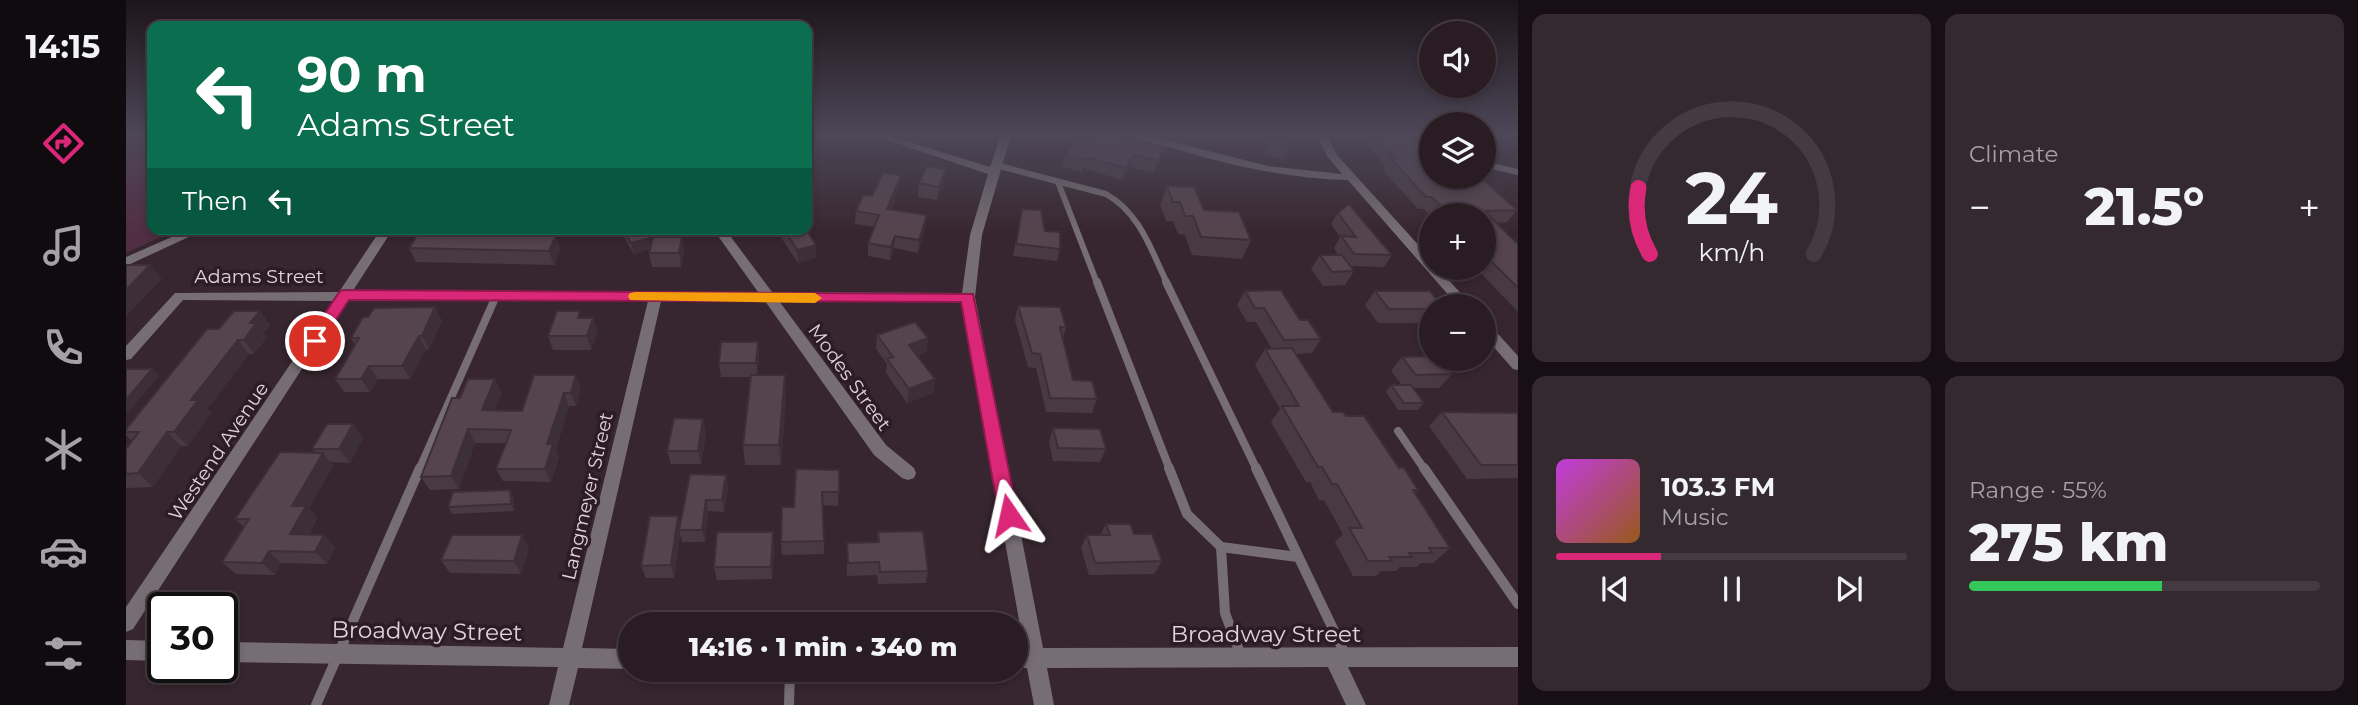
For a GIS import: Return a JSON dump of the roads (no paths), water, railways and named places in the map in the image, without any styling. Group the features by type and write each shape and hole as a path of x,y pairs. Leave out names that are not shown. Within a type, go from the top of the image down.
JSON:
{"street":[{"path":"991,168 995,169 968,272 968,297 1044,705"},
{"path":"1255,168 1311,177 1350,177"},
{"path":"1342,168 1454,294"},
{"path":"126,262 187,235"},
{"name":"Westend Avenue","path":"126,623 383,235"},
{"name":"Modes Street","path":"723,235 880,450 908,472"},
{"name":"Adams Street","path":"126,355 180,296 968,297"},
{"name":"Langmeyer Street","path":"559,705 655,297"},
{"path":"1496,340 1518,365"},
{"path":"126,650 147,651"},
{"name":"Broadway Street","path":"238,652 618,659"},
{"name":"Broadway Street","path":"1028,658 1518,657"},
{"path":"1340,658 1356,705"}],"lane":[{"path":"995,169 1058,181 1106,194 1120,202 1136,219 1298,557 1340,658"},
{"path":"1058,181 1187,514 1221,547 1298,557"},
{"path":"316,705 496,296"},
{"path":"1398,431 1518,604"},
{"path":"1221,547 1225,613 1241,658"},
{"path":"789,705 790,682"}]}
